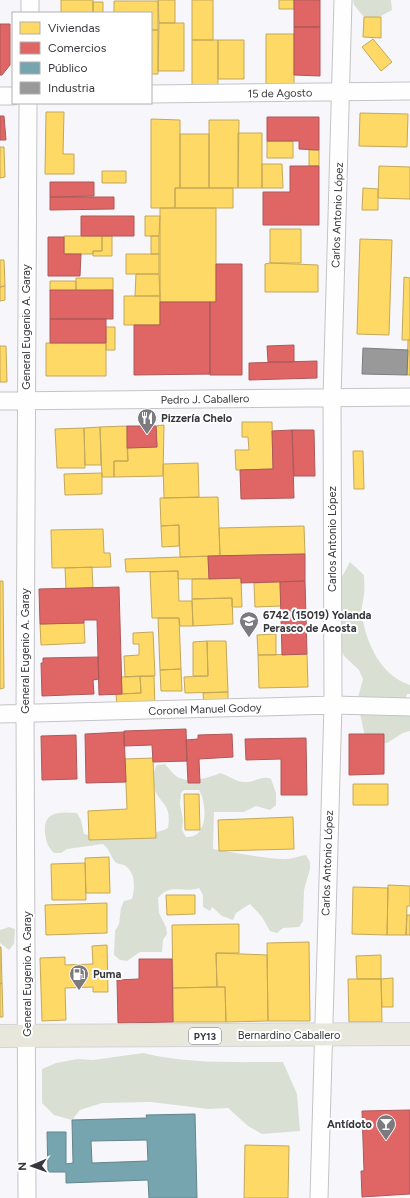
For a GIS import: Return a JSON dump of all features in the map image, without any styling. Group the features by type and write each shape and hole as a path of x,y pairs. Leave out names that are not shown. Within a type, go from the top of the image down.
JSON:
{"highway":[{"name":"Bernardino Caballero","path":"0,1036 410,1034"}],"street":[{"path":"30,0 30,12"},
{"name":"Carlos Antonio López","path":"319,1198 322,1035 332,705 332,398 343,0"},
{"name":"15 de Agosto","path":"152,94 410,92"},
{"path":"0,96 12,96"},
{"name":"General Eugenio A. Garay","path":"27,1198 25,714 28,104"},
{"name":"Pedro J. Caballero","path":"0,401 410,397"},
{"name":"Coronel Manuel Godoy","path":"0,714 332,705 410,707"}],"shaded area":[{"path":"353,0 391,0 392,10 379,17 364,17 354,5"},
{"path":"350,562 364,575 362,613 364,626 371,647 383,666 391,674 400,681 410,685 410,694 407,694 404,703 410,706 410,731 403,733 387,743 367,745 357,701 363,679 359,670 344,656 335,638 332,595"},
{"path":"165,764 176,776 186,780 210,777 220,773 241,782 264,778 271,779 276,793 276,805 270,810 256,806 244,812 214,812 213,849 288,859 306,855 310,862 310,869 304,890 303,921 299,927 283,928 277,933 270,931 262,917 250,904 236,913 233,920 222,916 212,907 210,911 203,907 203,895 199,888 188,890 173,889 163,893 158,898 159,913 166,927 167,934 163,940 162,952 140,952 127,961 120,960 114,955 115,931 119,924 121,908 124,901 132,899 133,895 134,880 131,872 124,865 115,862 109,850 103,844 67,849 61,853 54,853 47,842 45,826 47,820 54,814 77,813 81,820 84,834 101,838 138,836 168,828 168,811 156,793 154,787 154,774 157,765","holes":["184,790 199,790 204,803 204,819 199,832 193,836 186,837 182,830 183,820 180,804 181,793"]},
{"path":"9,927 15,929 14,944 9,950 0,943 0,930"},
{"path":"143,1053 160,1057 195,1061 283,1062 297,1094 300,1131 262,1134 248,1126 228,1108 208,1109 151,1102 102,1103 80,1110 72,1120 54,1115 42,1103 42,1069 56,1063 78,1059 93,1060"}],"building: Viviendas":[{"path":"61,0 93,0 93,12 61,12"},
{"path":"158,0 175,0 175,23 159,23"},
{"path":"192,0 213,0 213,40 192,40"},
{"path":"279,0 294,0 294,9 279,9"},
{"path":"114,1 158,1 158,30 152,30 152,12 114,12"},
{"path":"93,2 103,2 103,12 93,12"},
{"path":"364,17 381,17 381,38 363,37"},
{"path":"159,23 184,23 184,71 158,71"},
{"path":"152,30 158,30 158,74 152,74"},
{"path":"266,34 294,34 294,87 266,87"},
{"path":"373,39 392,62 381,71 362,47"},
{"path":"192,40 218,40 218,89 192,89"},
{"path":"218,40 244,40 244,79 218,79"},
{"path":"46,112 64,112 63,154 74,154 74,174 45,174"},
{"path":"360,113 408,114 407,147 359,146"},
{"path":"151,119 180,120 180,188 175,188 175,208 151,208"},
{"path":"209,120 239,120 238,188 209,188"},
{"path":"238,133 262,133 262,188 238,188"},
{"path":"180,134 209,134 209,188 180,188"},
{"path":"267,141 293,141 293,158 267,158"},
{"path":"0,147 4,147 5,177 0,178"},
{"path":"309,150 319,150 319,166 309,166"},
{"path":"262,164 282,164 283,188 262,188"},
{"path":"379,166 410,167 410,199 378,198"},
{"path":"102,171 126,171 126,183 102,183"},
{"path":"175,188 233,188 233,208 175,208"},
{"path":"363,188 378,189 378,210 362,210"},
{"path":"160,208 216,208 216,302 160,302"},
{"path":"145,216 160,216 159,236 145,236"},
{"path":"270,229 301,229 301,263 270,263"},
{"path":"64,236 102,236 102,251 93,251 93,254 64,254"},
{"path":"102,236 112,236 112,256 93,256 93,251 102,251"},
{"path":"151,236 159,236 159,254 151,254"},
{"path":"360,239 392,240 389,335 357,334"},
{"path":"126,254 159,254 159,274 126,274"},
{"path":"0,260 4,260 5,286 0,287"},
{"path":"265,264 318,265 318,292 265,292"},
{"path":"136,274 159,274 160,296 135,296"},
{"path":"404,277 410,278 410,340 402,340"},
{"path":"76,278 113,278 113,290 76,291"},
{"path":"50,281 76,281 76,291 50,291"},
{"path":"5,286 5,300 0,301 0,287"},
{"path":"124,296 160,296 160,325 124,325"},
{"path":"106,327 115,327 115,350 106,350"},
{"path":"408,340 410,340 410,375 407,375"},
{"path":"46,343 106,343 106,376 46,376"},
{"path":"0,346 6,346 7,382 0,382"},
{"path":"242,422 272,422 273,469 236,470 235,450 249,450 248,437 242,437"},
{"path":"164,425 163,476 114,477 114,461 128,461 127,448 157,447 156,426"},
{"path":"127,426 128,461 114,461 114,477 102,477 100,427"},
{"path":"100,427 101,465 85,465 84,428"},
{"path":"84,428 85,468 57,468 55,429"},
{"path":"353,451 363,451 364,489 354,489"},
{"path":"198,463 199,497 164,498 163,464"},
{"path":"102,473 102,494 65,495 64,474"},
{"path":"218,497 220,556 180,557 179,525 161,526 160,498"},
{"path":"179,525 179,546 162,547 161,526"},
{"path":"304,526 305,554 220,556 219,528"},
{"path":"103,529 104,553 110,553 111,567 52,568 51,530"},
{"path":"208,556 209,579 178,579 178,571 126,572 125,559"},
{"path":"92,567 93,588 66,589 65,568"},
{"path":"178,571 179,601 192,601 193,626 180,626 179,618 152,618 150,572"},
{"path":"241,578 242,607 232,607 232,598 192,599 192,579"},
{"path":"0,581 3,581 4,688 0,689"},
{"path":"280,582 281,606 255,607 254,583"},
{"path":"232,598 233,624 193,626 192,599"},
{"path":"158,618 179,618 181,669 160,670"},
{"path":"84,623 85,643 41,645 40,624"},
{"path":"153,632 155,676 125,677 124,656 139,655 139,644 133,644 133,633"},
{"path":"276,634 276,655 258,655 257,635"},
{"path":"207,641 208,676 193,676 193,642"},
{"path":"207,641 226,641 228,692 185,693 184,677 208,676"},
{"path":"307,654 308,687 259,688 258,655"},
{"path":"181,669 182,691 161,691 160,670"},
{"path":"140,676 154,676 155,708 117,709 116,694 141,693"},
{"path":"140,676 141,693 122,694 121,677"},
{"path":"228,692 228,704 204,705 203,693"},
{"path":"153,758 156,838 89,840 88,811 127,809 125,759"},
{"path":"353,784 388,784 388,805 353,805"},
{"path":"184,794 199,794 200,830 185,830"},
{"path":"293,817 294,849 219,851 218,820"},
{"path":"109,857 110,893 86,893 85,858"},
{"path":"85,863 86,900 52,900 51,864"},
{"path":"388,885 410,886 410,906 407,906 406,935 387,935"},
{"path":"353,887 388,888 387,935 352,934"},
{"path":"166,895 195,895 195,914 167,915"},
{"path":"107,903 107,933 46,935 45,905"},
{"path":"407,915 410,915 410,935 406,935"},
{"path":"239,924 239,953 216,953 217,987 173,988 172,925"},
{"path":"309,942 310,1021 268,1021 267,943"},
{"path":"107,945 108,992 93,992 93,987 65,988 66,1020 42,1021 40,958 65,957 65,965 93,964 92,946"},
{"path":"0,947 2,983 0,984"},
{"path":"216,953 267,955 268,1021 226,1022 225,987 217,987"},
{"path":"381,955 381,979 357,979 356,956"},
{"path":"393,978 393,1007 382,1007 381,979"},
{"path":"348,979 381,979 382,1022 349,1022"},
{"path":"2,983 3,1017 0,1017 0,984"},
{"path":"225,987 226,1022 173,1022 173,988"},
{"path":"245,1145 289,1146 288,1198 244,1198"}],"building: Comercios":[{"path":"294,0 320,0 320,27 294,27"},
{"path":"0,24 10,24 10,65 2,75 0,75"},
{"path":"294,27 320,27 320,76 294,75"},
{"path":"0,116 4,116 6,140 0,140"},
{"path":"267,117 319,117 319,150 299,149 299,141 267,141"},
{"path":"290,166 319,166 319,225 263,225 263,192 290,192"},
{"path":"50,182 94,182 94,196 50,197"},
{"path":"50,197 114,197 114,209 50,210"},
{"path":"81,216 134,216 134,236 81,236"},
{"path":"48,237 64,237 64,254 81,254 80,276 48,276"},
{"path":"216,264 242,264 242,375 210,375 210,302 216,302"},
{"path":"50,290 113,290 113,319 50,319"},
{"path":"160,302 210,302 210,374 134,375 134,325 160,325"},
{"path":"50,319 106,319 106,343 50,343"},
{"path":"294,345 294,362 268,362 267,346"},
{"path":"317,361 317,378 249,380 249,363"},
{"path":"127,426 156,426 157,447 127,448"},
{"path":"292,430 294,498 241,499 240,470 273,469 272,431"},
{"path":"292,430 314,430 315,476 294,476"},
{"path":"305,554 305,581 241,583 241,578 209,579 208,556"},
{"path":"305,581 307,654 282,655 280,582"},
{"path":"119,587 122,694 99,695 97,620 84,620 84,623 40,624 39,589"},
{"path":"98,657 99,679 93,680 94,694 42,696 41,663 43,663 43,658"},
{"path":"186,729 187,761 153,762 152,745 124,746 124,731"},
{"path":"124,732 126,782 86,783 85,734"},
{"path":"232,734 233,757 199,759 200,783 188,783 186,740 198,739 198,735"},
{"path":"349,734 384,734 384,774 349,775"},
{"path":"76,735 77,779 42,780 41,736"},
{"path":"306,738 307,795 281,795 281,759 246,760 245,739"},
{"path":"139,959 172,959 173,1022 118,1023 117,980 139,979"},
{"name":"Antídoto","path":"410,1110 410,1194 362,1197 361,1171 364,1171 362,1111"}],"building: Público":[{"path":"195,1114 197,1198 149,1198 148,1180 66,1183 66,1172 48,1172 47,1132 66,1132 66,1164 73,1163 72,1120 147,1118 146,1115","holes":["147,1140 148,1161 92,1163 91,1141"]}],"building: Industria":[{"path":"363,348 408,350 407,375 362,374"}],"place":[{"name":"Pizzería Chelo","path":"147,435"},
{"name":"6742 (15019) Yolanda Perasco de Acosta","path":"249,638"},
{"name":"Puma","path":"79,991"},
{"name":"Antídoto","path":"386,1141"}]}
